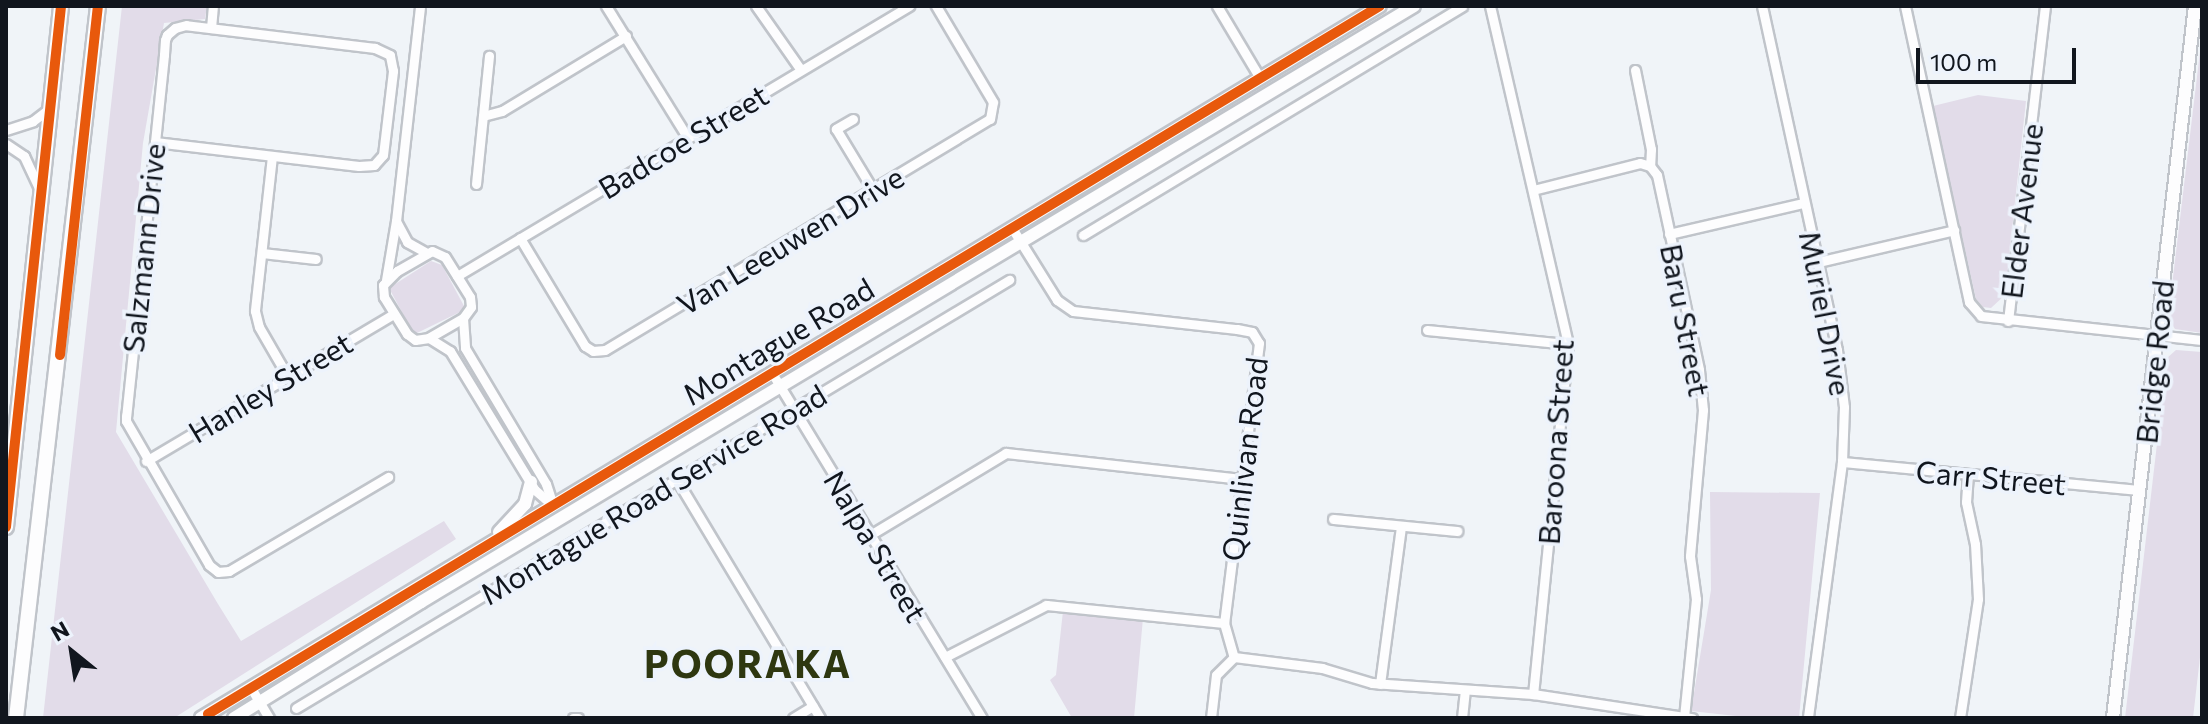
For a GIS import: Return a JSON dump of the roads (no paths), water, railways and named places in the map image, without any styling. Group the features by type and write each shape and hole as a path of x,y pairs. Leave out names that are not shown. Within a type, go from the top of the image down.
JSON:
{"highway":[{"path":"6,527 61,6"},
{"path":"16,718 98,6"}],"main road":[{"name":"Montague Road","path":"201,718 1380,6"},
{"name":"Montague Road","path":"234,718 1414,6"},
{"name":"Bridge Road","path":"2113,718 2195,6"},
{"path":"1260,78 1270,93"},
{"path":"486,545 525,504 531,482"},
{"path":"553,505 561,519"}],"street":[{"path":"155,142 364,167 379,162 383,155 393,71 388,52 211,28 213,6"},
{"path":"420,6 396,221 383,290 411,339 429,338 463,318"},
{"path":"606,6 688,138"},
{"path":"756,6 801,70"},
{"name":"Badcoe Street","path":"457,276 909,6"},
{"name":"Van Leeuwen Drive","path":"520,238 585,346 600,351 993,116 993,102 936,6"},
{"path":"1217,6 1260,78"},
{"path":"1083,235 1462,6"},
{"name":"Baroona Street","path":"1490,6 1568,344 1533,694"},
{"name":"Muriel Drive","path":"1762,6 1837,350 1844,407 1842,462 1808,718"},
{"path":"1905,6 1969,302 1981,316 2202,340"},
{"name":"Elder Avenue","path":"2008,321 2045,6"},
{"name":"Salzmann Drive","path":"211,28 181,25 170,31 165,40 126,416 128,431 209,565 218,572 229,571 388,477"},
{"path":"483,116 502,111 626,36"},
{"path":"476,184 489,56"},
{"name":"Baru Street","path":"1635,70 1651,149 1650,166 1657,175 1699,370 1703,410 1690,556 1696,599 1688,717"},
{"path":"6,130 33,121 49,109"},
{"path":"853,119 836,129 873,190"},
{"path":"6,144 24,156 40,190"},
{"path":"272,156 257,319 288,377"},
{"path":"1533,190 1640,163 1650,166"},
{"path":"1669,234 1803,203"},
{"path":"396,221 407,242 427,253 442,254 471,301 463,318 461,335 465,348 546,484 553,505"},
{"name":"Quinlivan Road","path":"1012,228 1057,300 1073,311 1252,332 1259,343 1224,623 1234,657"},
{"path":"1818,262 1954,230"},
{"path":"262,253 316,259"},
{"path":"386,280 427,253"},
{"name":"Montague Road Service Road","path":"296,708 1009,280"},
{"name":"Hanley Street","path":"146,461 394,314"},
{"path":"1427,330 1568,344"},
{"path":"429,338 450,351 531,482 553,505"},
{"name":"Nalpa Street","path":"772,373 982,718"},
{"path":"870,535 1006,453 1242,479"},
{"name":"Carr Street","path":"1842,462 2140,490"},
{"path":"1960,718 1978,599 1975,544 1966,502 1968,475"},
{"path":"677,480 820,718"},
{"path":"1333,519 1457,531"},
{"path":"1380,684 1401,527"},
{"path":"945,657 1046,605 1224,623"},
{"path":"1211,718 1216,675 1234,657 1322,668 1380,684 1533,694 1688,717"},
{"path":"251,688 269,718"},
{"path":"1462,718 1465,691"},
{"path":"793,718 813,706"}],"district":[{"name":"POORAKA","path":"748,663"}]}
